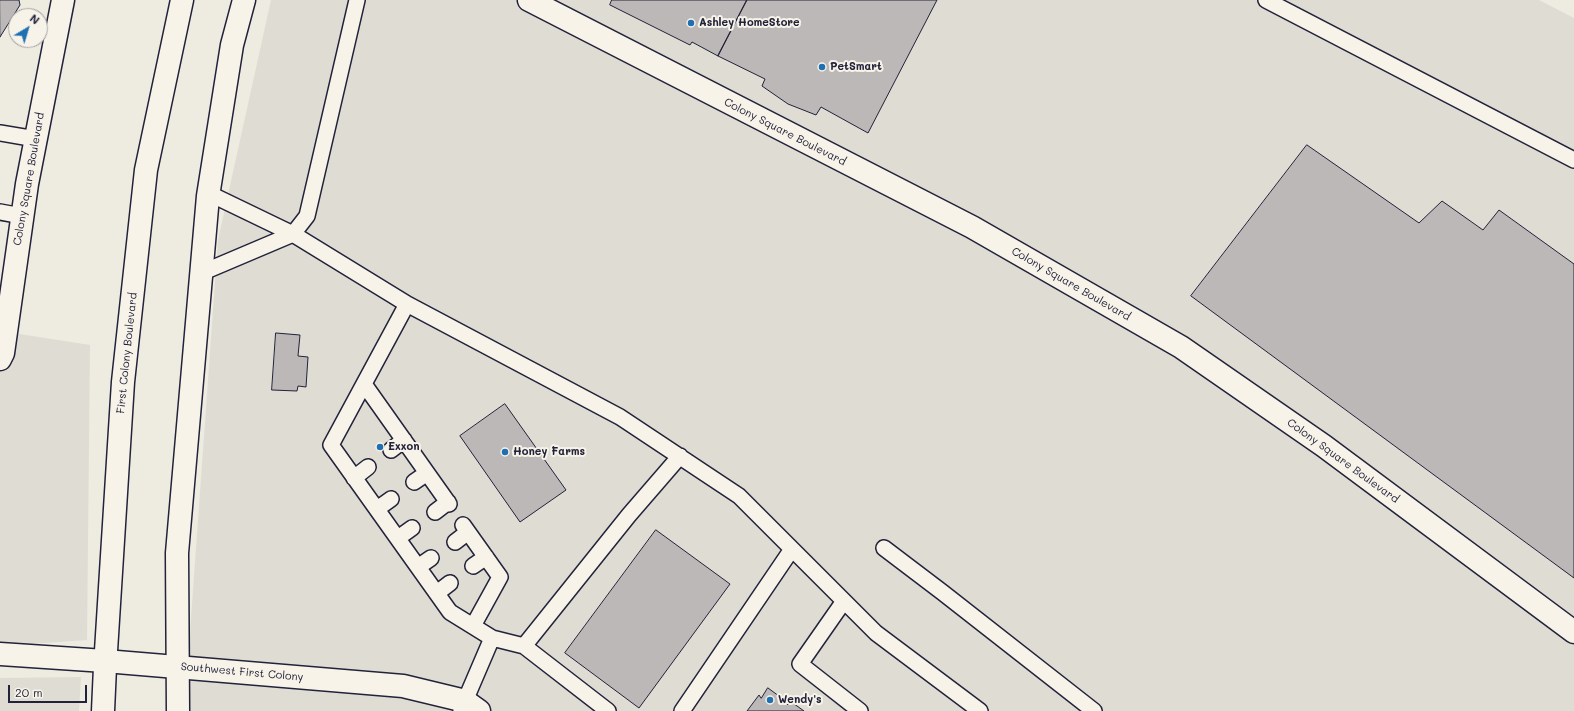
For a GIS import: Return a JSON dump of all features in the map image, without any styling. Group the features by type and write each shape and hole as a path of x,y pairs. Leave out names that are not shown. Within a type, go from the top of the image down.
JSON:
{"street":[{"name":"Colony Square Boulevard","path":"0,359 2,353 5,295 22,216 63,0"},
{"name":"First Colony Boulevard","path":"103,711 123,382 146,170 182,0"},
{"path":"178,711 178,553 208,193 232,45 244,0"},
{"name":"Colony Square Boulevard","path":"529,0 972,228 1180,347 1324,446 1574,632"},
{"name":"Southwest First Colony","path":"0,654 105,661 403,686 468,708"}],"lane":[{"path":"201,273 293,234 307,216 356,0"},
{"path":"1266,0 1574,160"},
{"path":"0,133 36,139"},
{"path":"208,193 293,234 408,304 620,417 680,456 739,496 876,633 963,706 980,711"},
{"path":"0,212 22,216"},
{"path":"408,304 331,445 450,612 492,638 524,646 608,711"},
{"path":"364,384 448,503 434,512"},
{"path":"391,450 404,440"},
{"path":"524,646 629,515 680,456"},
{"path":"354,478 368,467"},
{"path":"414,482 427,473"},
{"path":"377,509 391,499"},
{"path":"398,538 412,528"},
{"path":"455,542 466,528 500,577 473,626"},
{"path":"884,548 1094,711"},
{"path":"682,711 792,549"},
{"path":"473,566 486,557"},
{"path":"418,567 431,558"},
{"path":"437,593 450,583"},
{"path":"844,601 800,664 860,711"},
{"path":"468,708 492,638"}],"shaded area":[{"path":"271,0 1539,0 1574,18 1574,711 188,711 189,646 218,240"},
{"path":"0,331 90,345 87,640 0,646"},
{"path":"81,677 79,711 0,711 0,678"}],"building":[{"path":"0,0 19,0 20,5 18,8 8,8 8,24 0,37"},
{"name":"Ashley HomeStore","path":"612,0 747,0 718,56 692,42 690,45 610,5"},
{"name":"PetSmart","path":"747,0 937,0 868,133 821,107 816,115 788,104 762,86 765,79 718,56"},
{"path":"1307,145 1419,223 1442,201 1483,230 1499,210 1574,264 1574,578 1191,296"},
{"path":"276,333 300,335 298,356 308,357 306,387 298,386 297,391 272,390"},
{"name":"Honey Farms","path":"505,404 566,490 520,522 460,436"},
{"path":"656,530 730,584 639,708 565,653"},
{"name":"Wendy's","path":"768,688 787,702 786,703 788,705 790,701 804,711 747,711 759,695 761,698"}],"place":[{"name":"Ashley HomeStore","path":"691,23"},
{"name":"PetSmart","path":"822,67"},
{"name":"Exxon","path":"380,447"},
{"name":"Honey Farms","path":"505,452"},
{"name":"Wendy's","path":"770,700"}]}
